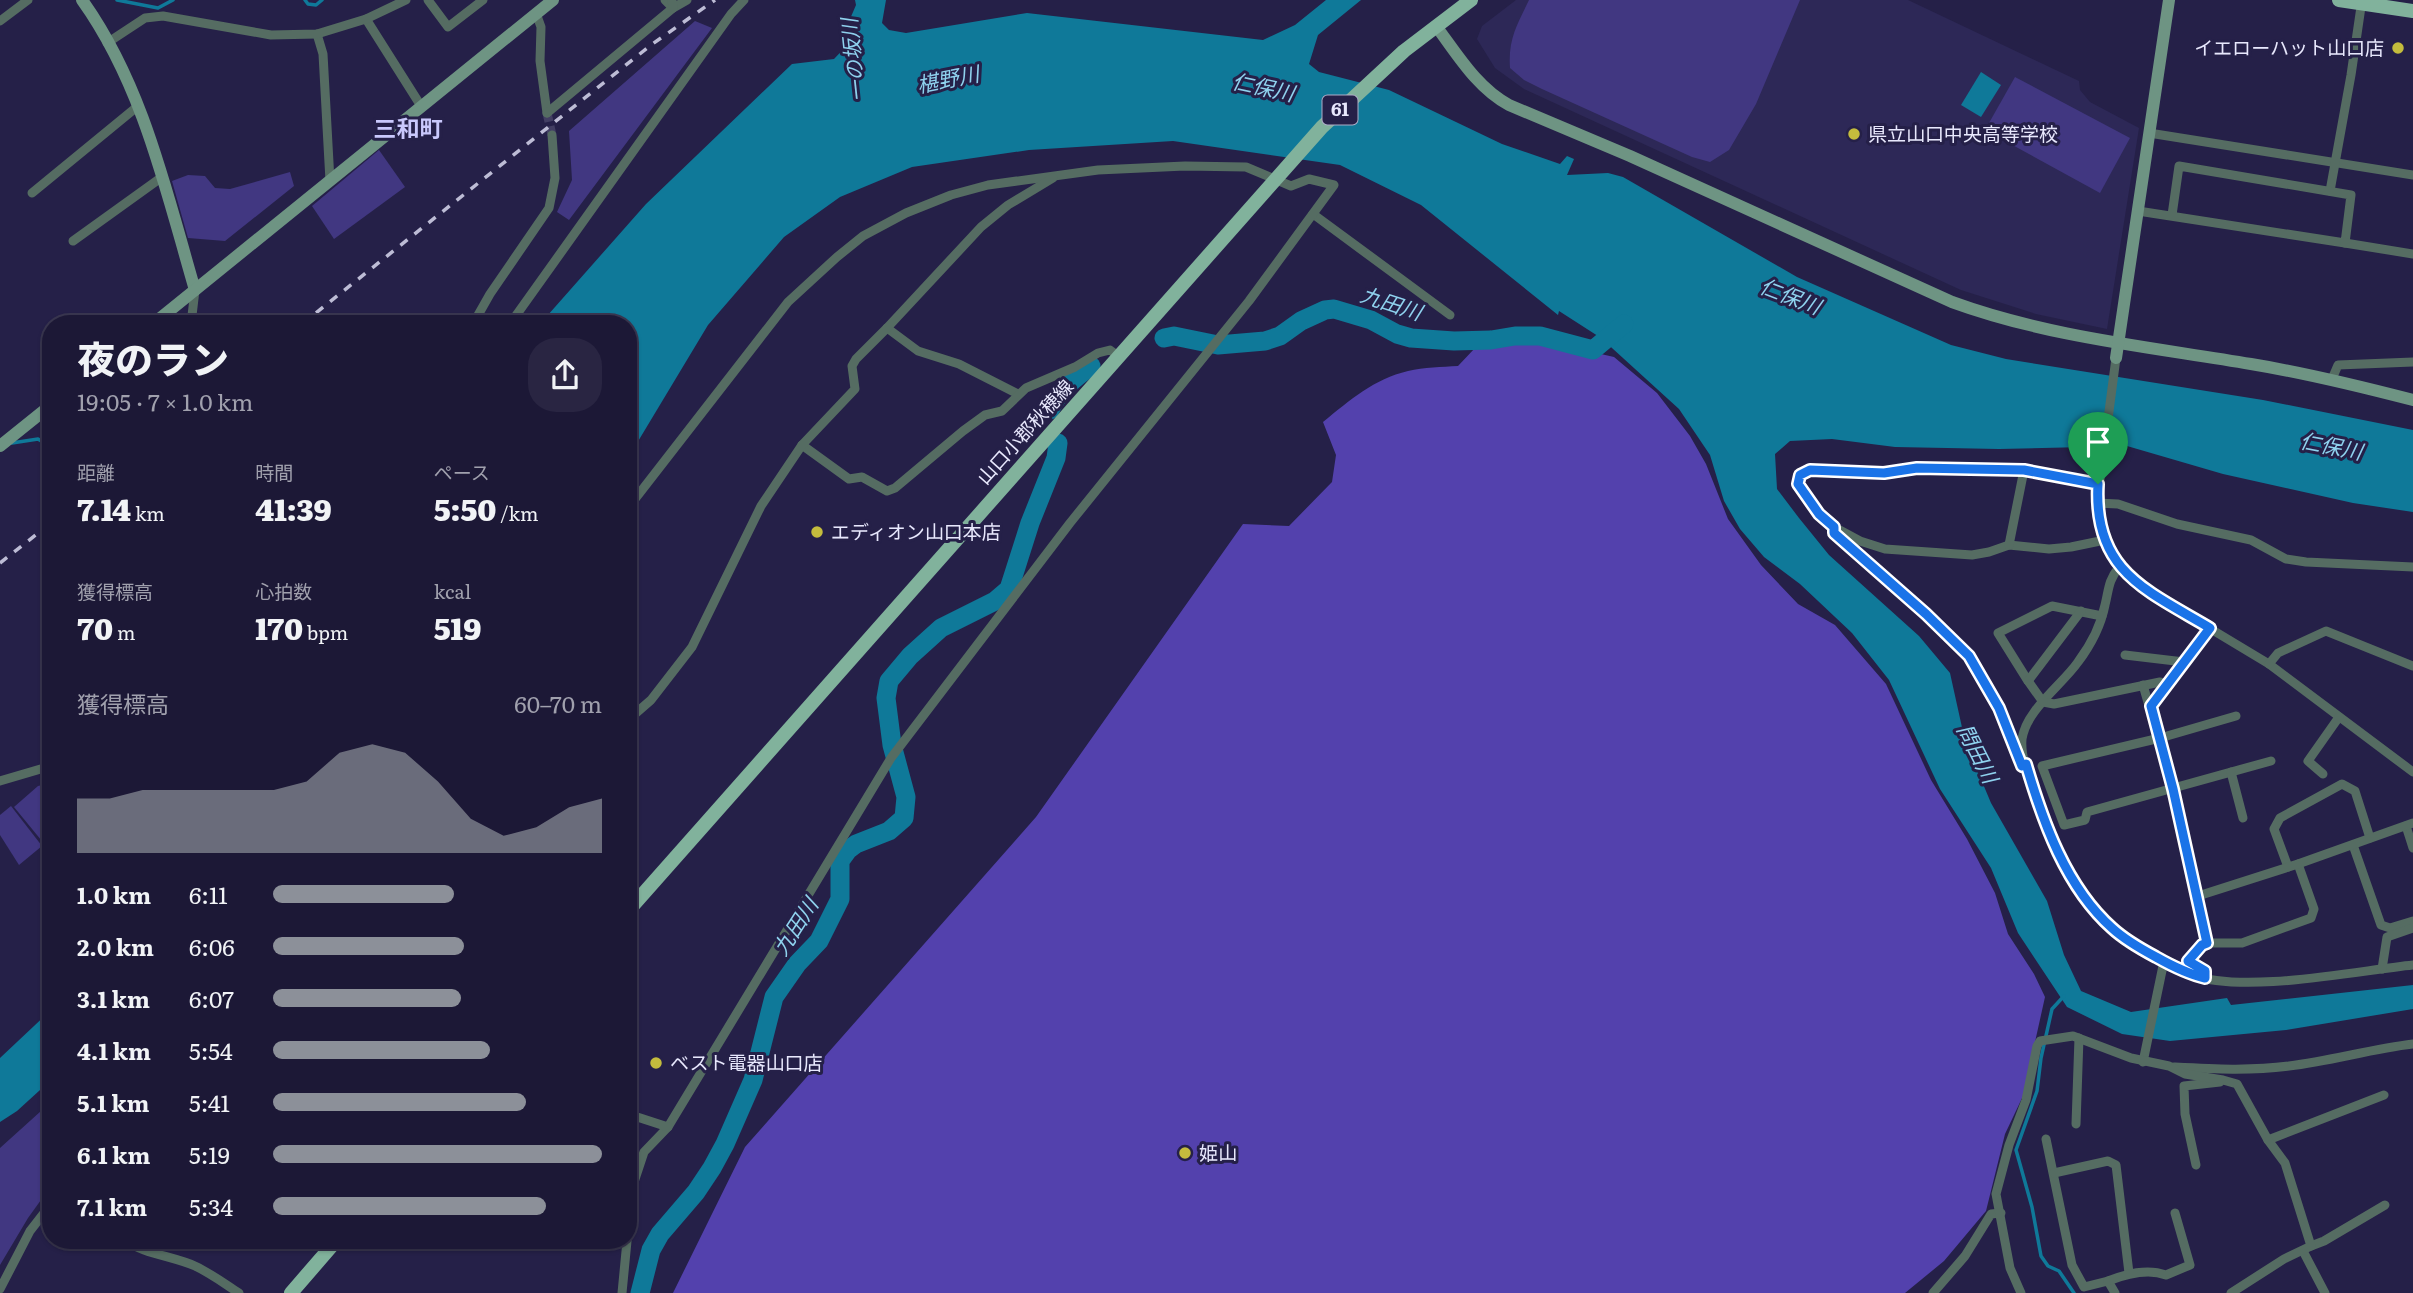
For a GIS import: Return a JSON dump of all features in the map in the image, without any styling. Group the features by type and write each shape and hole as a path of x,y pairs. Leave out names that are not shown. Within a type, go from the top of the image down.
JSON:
{"main road":[{"name":"山口小郡秋穂線","path":"637,901 1322,127 1404,51 1471,0"},
{"path":"2339,0 2413,11"},
{"path":"291,1293 329,1249"}],"street":[{"path":"0,21 29,0"},
{"path":"82,0 119,63 138,106 195,290 192,315"},
{"path":"389,9 399,0"},
{"path":"107,43 145,18 163,16 271,35 317,34 366,19 406,0"},
{"path":"428,0 448,27 483,0"},
{"path":"164,315 553,0"},
{"path":"665,0 673,4"},
{"path":"536,13 541,27 540,61 547,113 673,4 687,0"},
{"path":"516,315 715,36 744,0"},
{"path":"2169,0 2099,480 2097,503 2105,540 2119,566 2141,587 2269,664 2413,772"},
{"path":"2330,191 2361,2"},
{"path":"366,19 421,106"},
{"path":"1436,26 1481,83 1495,97 1509,105 1630,156 1952,302 2022,324 2332,379 2413,400"},
{"path":"317,34 323,54 330,181"},
{"path":"32,193 138,106"},
{"path":"2149,133 2413,175"},
{"path":"478,315 549,208 555,178 552,135"},
{"path":"637,496 788,302 863,236 906,214 951,195 988,185 1098,170 1160,166 1246,167 1278,177 1291,186 1309,179 1334,185 1249,301 1070,523 984,640 891,758 667,1127 644,1152 637,1173"},
{"path":"2172,215 2179,166 2351,195 2345,243"},
{"path":"637,712 651,700 692,647 761,506 802,445 855,389 852,366 856,359 981,227 1008,205 1058,176"},
{"path":"73,241 162,177"},
{"path":"2137,211 2413,254"},
{"path":"1313,214 1450,315"},
{"path":"887,328 918,351 960,364 1018,394"},
{"path":"802,445 849,479 862,477 887,491 895,488 962,431 985,415 1002,411 1026,388 1075,367 1098,353 1110,350 1118,356"},
{"path":"2332,379 2337,365 2413,362"},
{"path":"0,446 42,412"},
{"path":"2099,480 2024,470 1917,468 1884,473 1810,470 1800,475 1798,484 1819,514 1834,527 1860,541 1885,549 1972,555 2009,545 2049,549 2105,540"},
{"path":"2009,545 2024,470"},
{"path":"2097,503 2118,504 2177,524 2251,540 2286,559 2413,567"},
{"path":"1834,527 1834,533 1969,656 1999,708 2022,766 2026,764"},
{"path":"2119,566 2110,578 2102,616 2093,637 2078,663 2032,716 2022,738 2026,764 2050,831 2080,894 2112,929 2163,965 2205,978 2257,982 2413,965"},
{"path":"2102,616 2052,606 1998,633 2043,702 2054,704 2160,682 2167,685"},
{"path":"2028,681 2081,611"},
{"path":"2151,706 2210,628"},
{"path":"2269,664 2278,653 2326,631 2413,666"},
{"path":"2125,655 2183,662"},
{"path":"2143,685 2173,789 2207,943"},
{"path":"2236,716 2160,738 2042,766 2064,825 2085,820 2087,812 2271,761"},
{"path":"2323,774 2308,761 2339,717"},
{"path":"0,781 42,769"},
{"path":"2231,772 2243,818"},
{"path":"2288,867 2274,828 2280,818 2342,784 2355,791 2370,838"},
{"path":"2198,896 2409,825 2413,848"},
{"path":"2353,845 2381,925 2390,928 2413,920"},
{"path":"2205,978 2205,971 2188,961 2202,945 2242,943 2311,918 2314,909 2298,864"},
{"path":"2382,969 2387,937 2413,928"},
{"path":"2144,1059 2163,965"},
{"path":"2021,1293 2010,1268 1996,1194 2009,1145 2026,1100 2037,1046 2040,1041 2066,1035 2169,1066 2185,1074 2237,1084 2268,1140 2285,1163 2307,1248 2325,1293"},
{"path":"2076,1124 2079,1038"},
{"path":"2169,1066 2244,1070 2291,1066 2376,1048 2413,1044"},
{"path":"2196,1165 2185,1114 2184,1086 2218,1084 2223,1080"},
{"path":"2268,1140 2384,1095"},
{"path":"637,1117 667,1127"},
{"path":"2046,1139 2072,1265 2084,1287 2129,1273 2159,1272 2166,1275 2190,1265 2175,1213"},
{"path":"2054,1173 2108,1161 2116,1165 2129,1273"},
{"path":"2231,1293 2284,1259 2324,1241 2385,1205"},
{"path":"1933,1293 1965,1256 1992,1214 2001,1213"},
{"path":"0,1289 30,1231 42,1215"},
{"path":"142,1249 195,1266 239,1293"},
{"path":"622,1293 626,1249"},
{"path":"2108,1281 2115,1293"}],"shaded area":[{"path":"1516,0 1908,0 2079,81 2080,90 2090,102 2139,128 2107,329 2036,314 1961,290 1524,89 1495,68 1477,39 1482,26"},
{"path":"1529,0 1800,0 1756,104 1729,150 1710,162 1692,157 1542,89 1524,80 1510,68 1512,40"},
{"path":"695,21 712,28 569,220 557,212 572,180 569,131"},
{"path":"2015,77 2130,138 2100,193 1985,130"},
{"path":"379,150 405,187 334,239 312,206"},
{"path":"290,172 294,186 225,241 188,238 172,181 188,175 205,176 215,188 230,189"},
{"path":"1535,339 1614,357 1657,393 1690,436 1706,464 1728,519 1761,565 1798,604 1835,625 1886,684 1931,780 1967,839 1995,893 2008,934 2034,974 2045,997 2023,1096 2005,1134 1986,1211 1944,1261 1905,1293 673,1293 745,1147 1036,817 1243,524 1289,526 1332,482 1336,455 1323,422 1363,391 1384,379 1408,371 1458,366 1475,348"},
{"path":"42,785 42,841 14,807"},
{"path":"11,806 42,846 19,865 0,835 0,815"},
{"path":"42,1110 42,1199 0,1265 0,1148"}],"water":[{"path":"855,0 886,0 882,23 889,30 906,33 1027,13 1263,40 1295,25 1326,0 1361,0 1318,35 1309,64 1319,72 1389,90 1502,144 1560,164 1567,156 1574,159 1567,175 1608,173 1623,177 1797,277 1951,345 2006,359 2263,400 2413,430 2413,512 2353,503 2223,474 2127,446 1999,449 1895,447 1832,439 1790,441 1775,454 1777,489 1799,518 1829,555 1919,636 1950,673 1965,741 1991,803 2047,901 2064,955 2081,991 2131,1012 2227,998 2231,1005 2413,985 2413,1009 2286,1030 2170,1041 2122,1034 2067,1007 2018,933 1991,868 1940,789 1889,680 1852,633 1800,584 1764,557 1740,529 1724,501 1710,455 1679,409 1601,338 1559,311 1558,315 1421,205 1340,165 1173,141 1029,150 912,167 840,197 784,237 708,325 637,443 637,315 548,315 646,204 792,64 834,59 852,40 850,19 856,5"},
{"path":"1981,72 2001,85 1981,117 1961,105"},
{"path":"42,1018 42,1088 0,1122 0,1058"}],"waterway":[{"path":"117,0 158,8 173,0"},
{"path":"305,0 308,4 316,5 322,0"},
{"name":"九田川","path":"1164,338 1174,336 1218,345 1265,341 1280,336 1301,321 1325,310 1334,309 1371,320 1411,338 1454,341 1540,336 1593,350 1624,324"},
{"name":"九田川","path":"1050,410 1062,391 1091,366"},
{"path":"12,443 38,439 42,441"},
{"name":"九田川","path":"640,1293 651,1250 660,1234 696,1192 725,1144 753,1080 774,997 797,964 819,941 840,899 840,861 856,844 889,831 904,818 906,797 892,745 886,698 889,681 910,656 941,628 995,601 1009,589 1030,523 1056,458 1058,443"},
{"path":"2064,996 2052,1009 2037,1091 2016,1150 2032,1207 2041,1256 2048,1266 2059,1271 2074,1293"}],"tunnel":[{"path":"547,113 552,135"}],"railway":[{"path":"313,315 651,45 715,0"},
{"path":"0,563 42,530"}],"place":[{"name":"イエローハット山口店","path":"2398,48"},
{"name":"県立山口中央高等学校","path":"1854,134"},
{"name":"エディオン山口本店","path":"817,532"},
{"name":"ベスト電器山口店","path":"656,1063"},
{"name":"姫山","path":"1185,1153"}],"district":[{"name":"三和町","path":"408,129"}],"route":[{"path":"1917,468 2024,470 2098,484 2100,521 2105,540 2119,566 2141,587 2210,628 2151,706 2173,789 2207,943 2188,961 2205,971 2205,978 2191,975 2132,944 2112,929 2080,894 2050,831 2026,764 2022,766 1999,708 1969,656 1834,533 1834,527 1819,514 1798,484 1800,475 1810,470 1884,473 1917,468"}],"water label":[{"name":"一の坂川","path":"854,60"},
{"name":"椹野川","path":"948,80"},
{"name":"仁保川","path":"1263,88"},
{"name":"仁保川","path":"1790,297"},
{"name":"仁保川","path":"2331,447"},
{"name":"問田川","path":"1977,754"}]}
